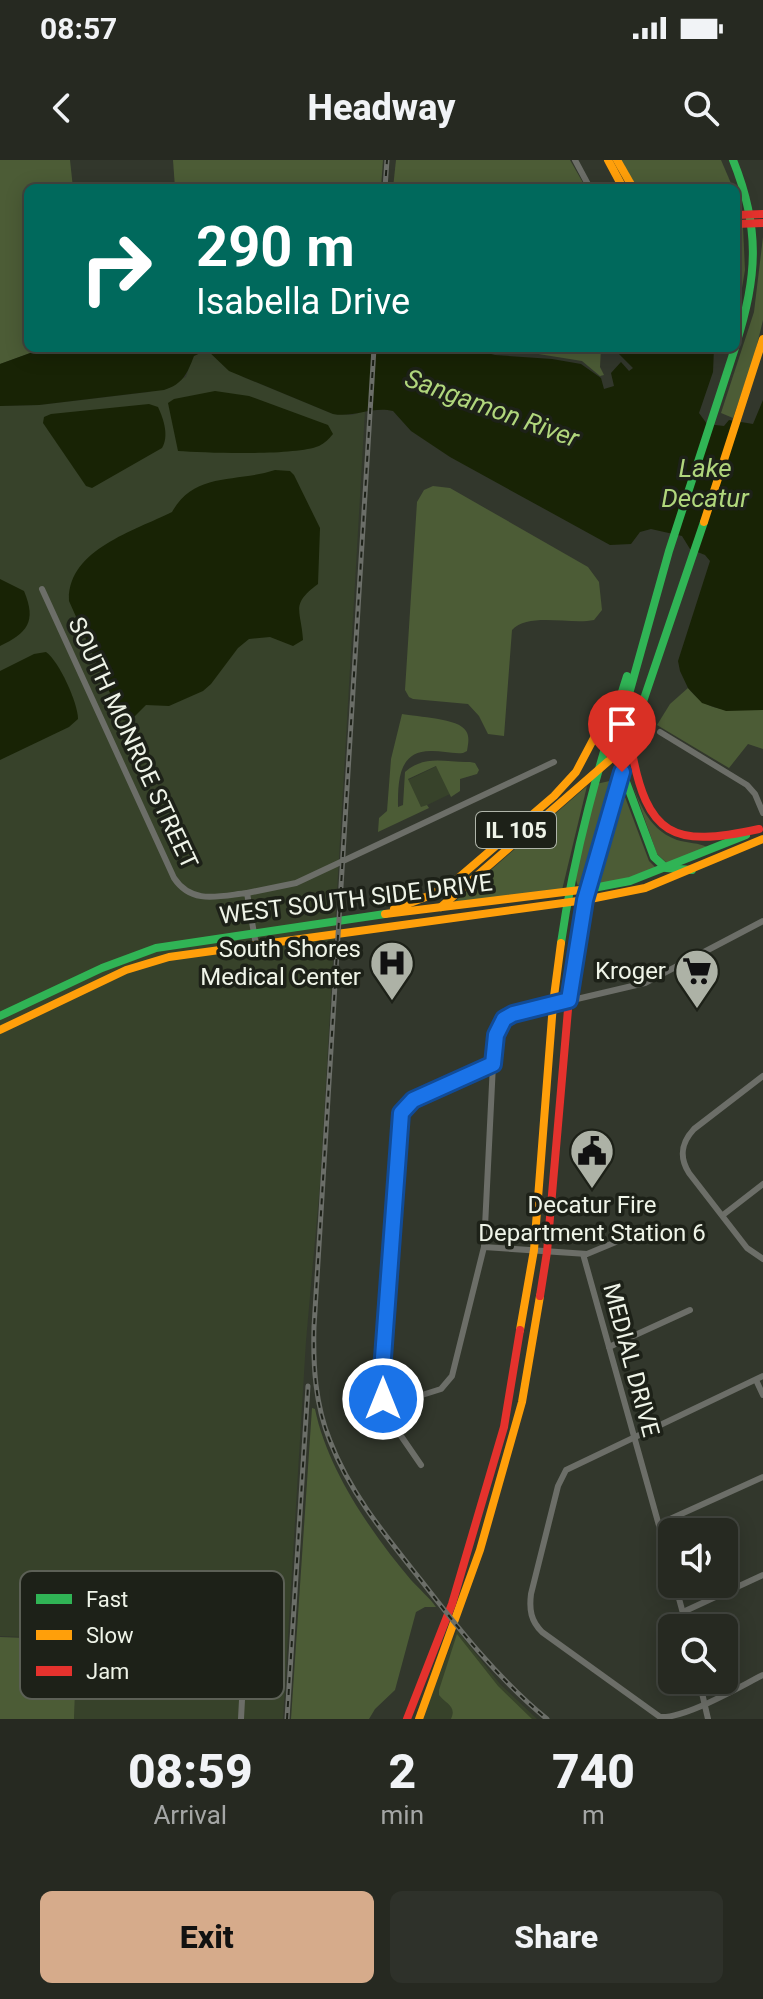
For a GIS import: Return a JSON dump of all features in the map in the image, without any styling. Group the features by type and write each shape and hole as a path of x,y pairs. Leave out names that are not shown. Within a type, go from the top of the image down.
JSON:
{"main road":[{"path":"608,160 621,184"},
{"path":"617,160 631,184"},
{"name":"IL 105","path":"733,160 748,196 756,238 755,286 740,331"},
{"path":"740,215 763,214"},
{"path":"740,224 763,223"},
{"name":"IL 105","path":"409,925 442,907 595,775 630,740 762,344"},
{"name":"IL 105","path":"350,919 399,908 449,885 554,796 581,763 627,676 653,607 733,352"},
{"path":"653,607 615,744 616,755 651,852 666,868 692,870"},
{"path":"407,1719 452,1604 504,1427 534,1250 553,1004 567,903 595,775 627,676"},
{"path":"419,1719 480,1550 522,1402 547,1252 569,1000 585,900 630,740"},
{"path":"630,740 635,773 644,799 654,816 667,829 687,838 704,840 761,828"},
{"name":"WEST SOUTH SIDE DRIVE","path":"0,1016 135,954 185,942 569,892 630,881 761,828"},
{"name":"WEST SOUTH SIDE DRIVE","path":"0,1030 141,964 169,957 567,903 645,888 763,839"}],"street":[{"path":"575,160 588,184"},
{"name":"SOUTH MONROE STREET","path":"42,589 179,885 198,897 247,893 296,883 554,762"},
{"path":"660,732 747,785 755,794 763,813"},
{"path":"247,893 256,945"},
{"path":"384,1407 433,1392 449,1382 454,1369 484,1247 493,1064 496,1035 504,1019 513,1014 645,983 763,921"},
{"path":"421,1465 388,1417 381,1385 401,1113 413,1100 493,1064"},
{"path":"763,1076 694,1129 684,1142 682,1155 686,1168 751,1252 763,1259"},
{"path":"723,1215 763,1184"},
{"path":"583,1254 595,1253 635,1234"},
{"name":"MEDIAL DRIVE","path":"484,1247 583,1254 658,1521"},
{"path":"609,1347 690,1310"},
{"path":"763,1395 759,1378 572,1465 561,1477 531,1594 531,1614 542,1632 653,1714 664,1718 673,1717 763,1675"},
{"path":"672,1518 763,1477"},
{"path":"679,1598 683,1612 763,1575"},
{"path":"703,1694 708,1719"},
{"path":"241,1719 242,1699"}],"shaded area":[{"path":"0,160 70,160 73,184 24,184 24,352 33,352 0,364"},
{"path":"173,160 383,160 381,184 175,184"},
{"path":"396,160 570,160 584,184 393,184"},
{"path":"620,160 721,160 731,184 634,184"},
{"path":"740,227 743,227 745,270 740,300"},
{"path":"763,237 763,320 733,418 721,413 754,312"},
{"path":"210,352 243,377 333,414 352,415 365,411 320,1184 306,1341 283,1719 74,1719 75,1699 284,1699 284,1571 20,1571 20,1637 0,1636 0,406 39,405 149,392 186,377 193,356"},
{"path":"526,352 601,352 600,367 604,375 600,376 582,361"},
{"path":"433,486 450,488 588,567 599,582 602,610 594,620 539,620 512,630 504,736 488,734 479,716 468,704 413,699 405,690 417,502 424,490"},
{"path":"688,688 714,707 763,710 763,749 748,744 729,768 657,725 670,704"},
{"path":"402,714 455,723 466,731 468,741 467,751 463,753 421,752 406,761 400,778 398,807 403,805 405,772 413,766 428,761 470,762 475,763 479,770 477,774 460,779 460,791 451,797 436,766 408,779 421,807 427,805 429,808 378,832 379,818 387,811 391,759"},
{"path":"437,766 450,794 421,808 408,780"},
{"path":"627,769 644,811 657,828 677,840 707,847 667,863 657,854"},
{"path":"614,780 586,877 578,886 575,877 596,784"},
{"path":"587,786 562,890 452,904"},
{"path":"622,789 649,861 657,869 632,878 594,884 619,791"},
{"path":"312,1408 315,1409 330,1455 353,1500 396,1562 436,1607 425,1607 416,1612 395,1690 369,1719 291,1719"},
{"path":"457,1630 500,1684 537,1719 422,1719"},
{"path":"457,1634 498,1686 532,1719 451,1719 452,1708 439,1695 439,1690"},
{"path":"0,1637 20,1638 20,1699 75,1699 74,1719 0,1719"}],"water":[{"path":"33,352 203,352 194,356 180,381 164,390 39,405 0,406 0,364"},
{"path":"209,352 483,352 581,364 601,378 604,389 614,386 611,373 621,362 629,371 633,368 618,352 714,352 713,372 699,413 707,424 724,426 729,420 753,424 763,400 763,710 726,711 702,703 688,688 680,671 678,661 710,561 705,555 690,549 682,536 651,529 640,532 631,544 610,545 450,457 411,431 393,411 333,414 229,371"},
{"path":"215,391 249,396 328,425 333,434 319,446 290,451 178,451 168,403"},
{"path":"149,404 158,407 164,423 162,448 92,488 86,486 43,423 44,417 51,414"},
{"path":"275,470 290,471 294,475 320,528 318,584 304,597 299,608 303,640 293,646 270,637 249,639 203,691 169,706 146,705 130,721 122,720 69,601 71,583 79,568 106,544 172,512 181,499 204,484"},
{"path":"0,579 24,591 30,611 23,631 0,646"},
{"path":"46,652 67,683 78,719 69,727 0,760 0,671 34,654"}],"railway":[{"path":"385,184 387,160"},
{"path":"374,352 314,1327 316,1385 330,1441 369,1513 479,1652 547,1719"},
{"path":"287,1719 308,1386"}],"traffic: fast":[{"path":"733,160 748,207 753,252 749,296 740,330"},
{"path":"692,870 666,868 654,857 616,755 615,744 669,551 734,352"},
{"path":"569,998 585,900 630,740 704,522"},
{"path":"561,943 588,808 627,676"},
{"path":"588,889 630,881 746,835"},
{"path":"0,1016 102,968 156,948 385,914"}],"traffic: slow":[{"path":"608,160 621,184"},
{"path":"617,160 631,184"},
{"path":"704,522 763,339"},
{"path":"394,909 431,895 456,880 554,796 576,772 613,702"},
{"path":"441,907 620,751"},
{"path":"585,900 645,888 763,839"},
{"path":"385,914 588,889"},
{"path":"0,1030 126,970 169,957 585,900"},
{"path":"520,1330 534,1250 553,1004 561,943"},
{"path":"419,1719 480,1550 522,1402 540,1296"}],"traffic: jam":[{"path":"740,215 763,214"},
{"path":"740,224 763,223"},
{"path":"631,747 646,800 656,818 669,829 705,837 759,829"},
{"path":"540,1296 547,1252 569,998"},
{"path":"407,1719 452,1604 504,1427 520,1330"}],"place":[{"name":"South Shores Medical Center","path":"392,1002"},
{"name":"Kroger","path":"697,1010"},
{"name":"Decatur Fire Department Station 6","path":"592,1190"}],"route":[{"path":"383,1399 381,1385 401,1113 413,1100 493,1064 497,1031 508,1016 569,1000 585,900 622,772"}],"water label":[{"name":"Sangamon River","path":"492,408"},
{"name":"Lake Decatur","path":"705,483"}]}
